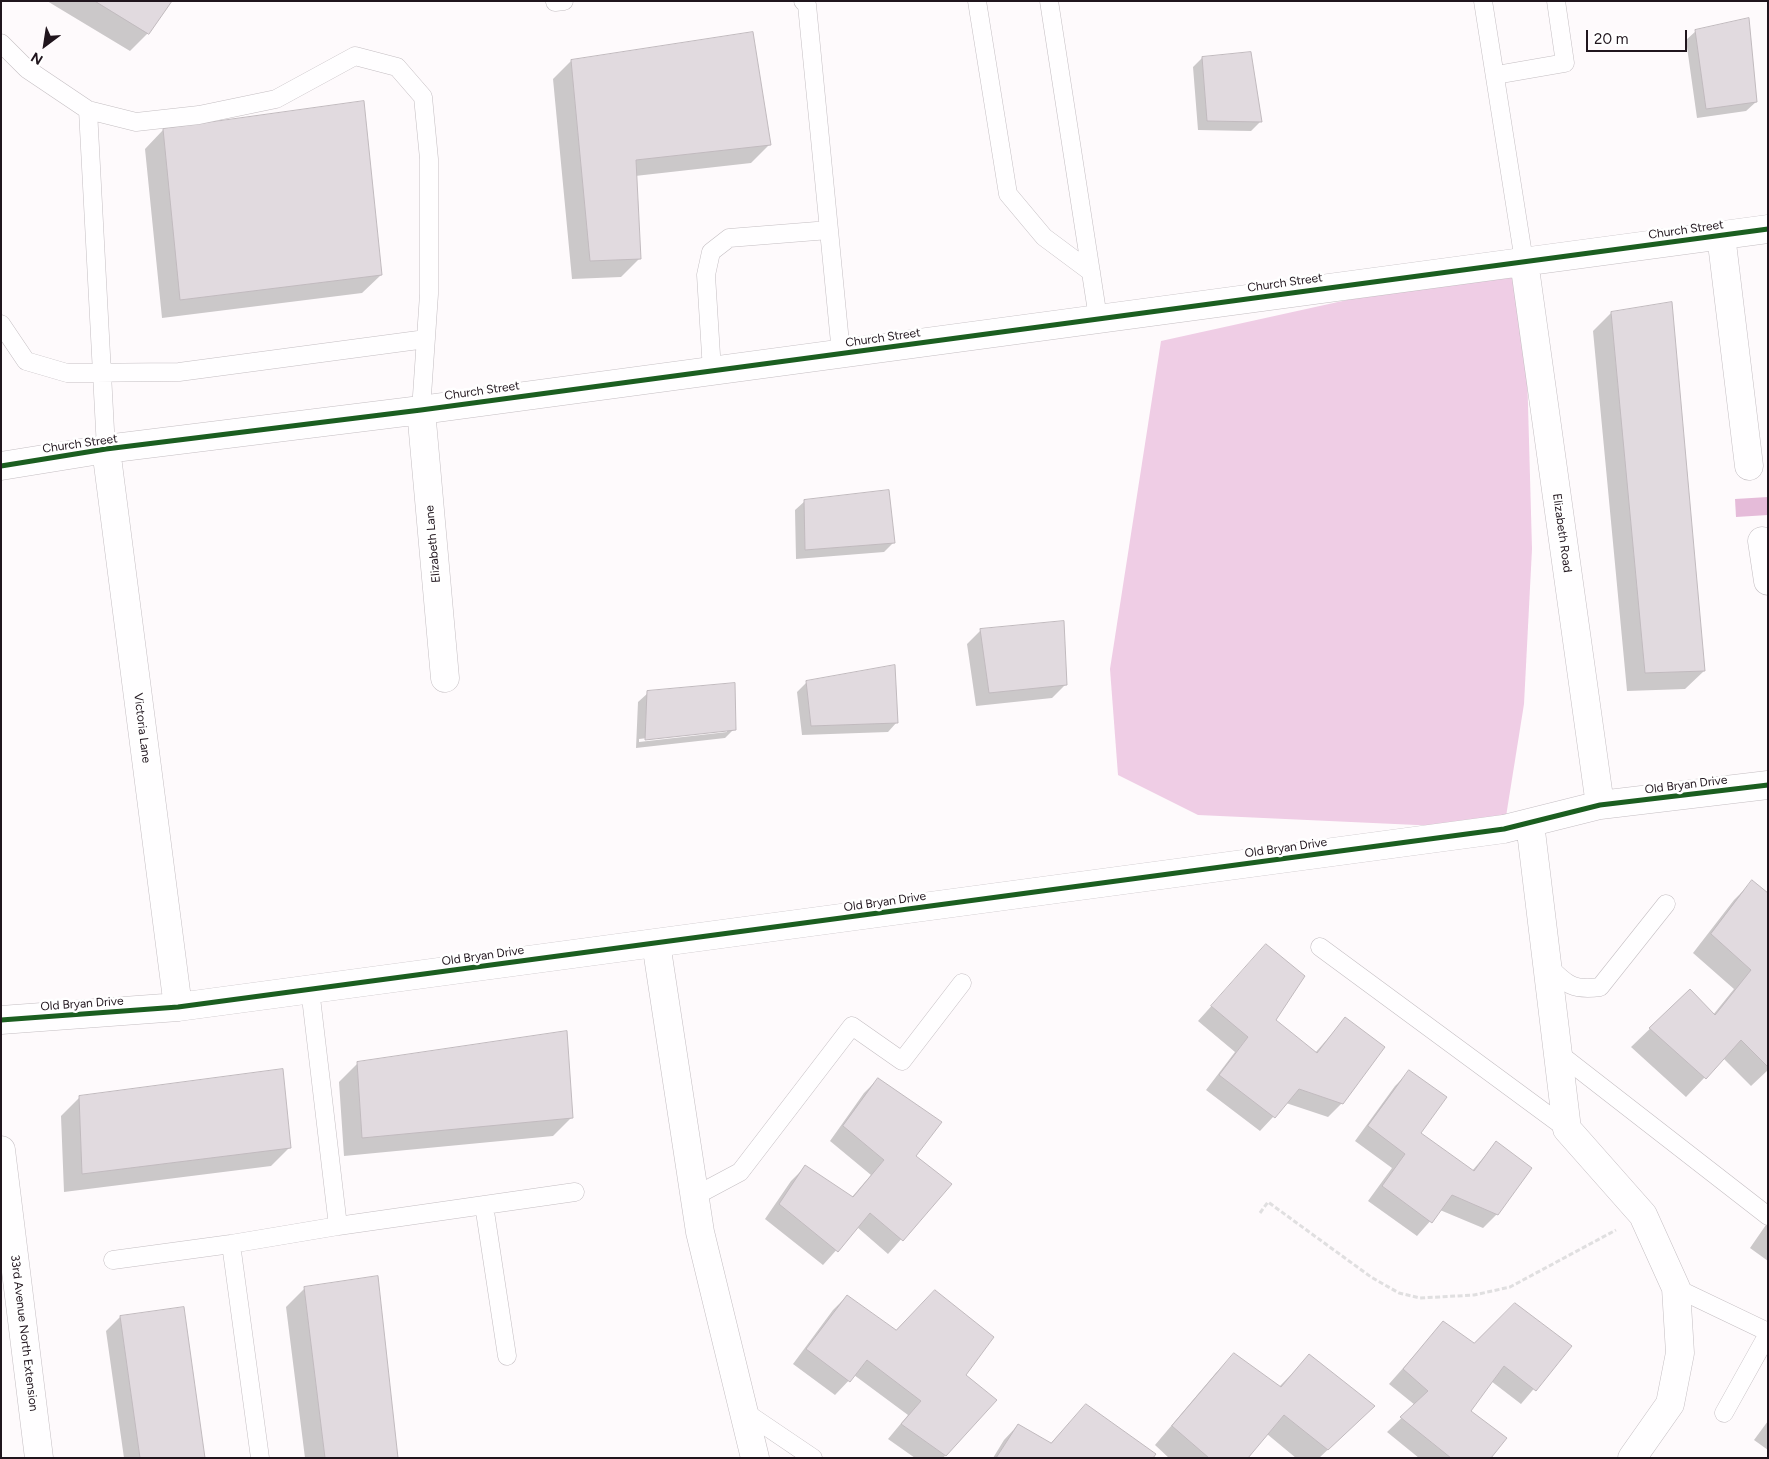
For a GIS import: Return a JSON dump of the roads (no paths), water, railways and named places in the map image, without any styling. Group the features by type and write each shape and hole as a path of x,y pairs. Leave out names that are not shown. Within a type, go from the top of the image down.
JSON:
{"street":[{"name":"Church Street","path":"1,466 106,449 422,410 1768,229"},
{"path":"1720,235 1748,466"},
{"name":"Elizabeth Road","path":"1524,261 1600,805"},
{"name":"Elizabeth Lane","path":"422,410 445,678"},
{"name":"Victoria Lane","path":"106,449 178,1007"},
{"path":"1762,541 1768,581"},
{"name":"Old Bryan Drive","path":"1,1020 178,1007 1495,830 1600,805 1768,785"},
{"path":"1530,823 1567,1129 1643,1215 1676,1288 1680,1353 1670,1404 1632,1458"},
{"path":"656,942 700,1232 755,1458"},
{"name":"33rd Avenue North Extension","path":"1,1150 39,1458"}],"lane":[{"path":"803,1 807,5 841,353"},
{"path":"977,1 1008,194 1044,237 1091,272"},
{"path":"1049,1 1098,318"},
{"path":"1483,1 1524,261"},
{"path":"1496,75 1565,63 1556,1"},
{"path":"1,43 27,69 88,110 136,122 199,115 276,99 355,56 397,67 423,97 429,160 429,294 422,410"},
{"path":"88,110 106,449"},
{"path":"712,371 706,275 711,252 729,238 829,230"},
{"path":"1,324 26,360 67,373 179,372 426,339"},
{"path":"1547,965 1561,980 1581,990 1600,987 1666,904"},
{"path":"1320,947 1567,1129"},
{"path":"695,1196 740,1172 852,1026 902,1061 962,983"},
{"path":"310,989 338,1226"},
{"path":"1557,1052 1768,1216"},
{"path":"113,1260 575,1192"},
{"path":"484,1205 507,1356"},
{"path":"231,1244 260,1458"},
{"path":"1676,1288 1768,1333 1724,1413"},
{"path":"745,1412 813,1458"}]}
